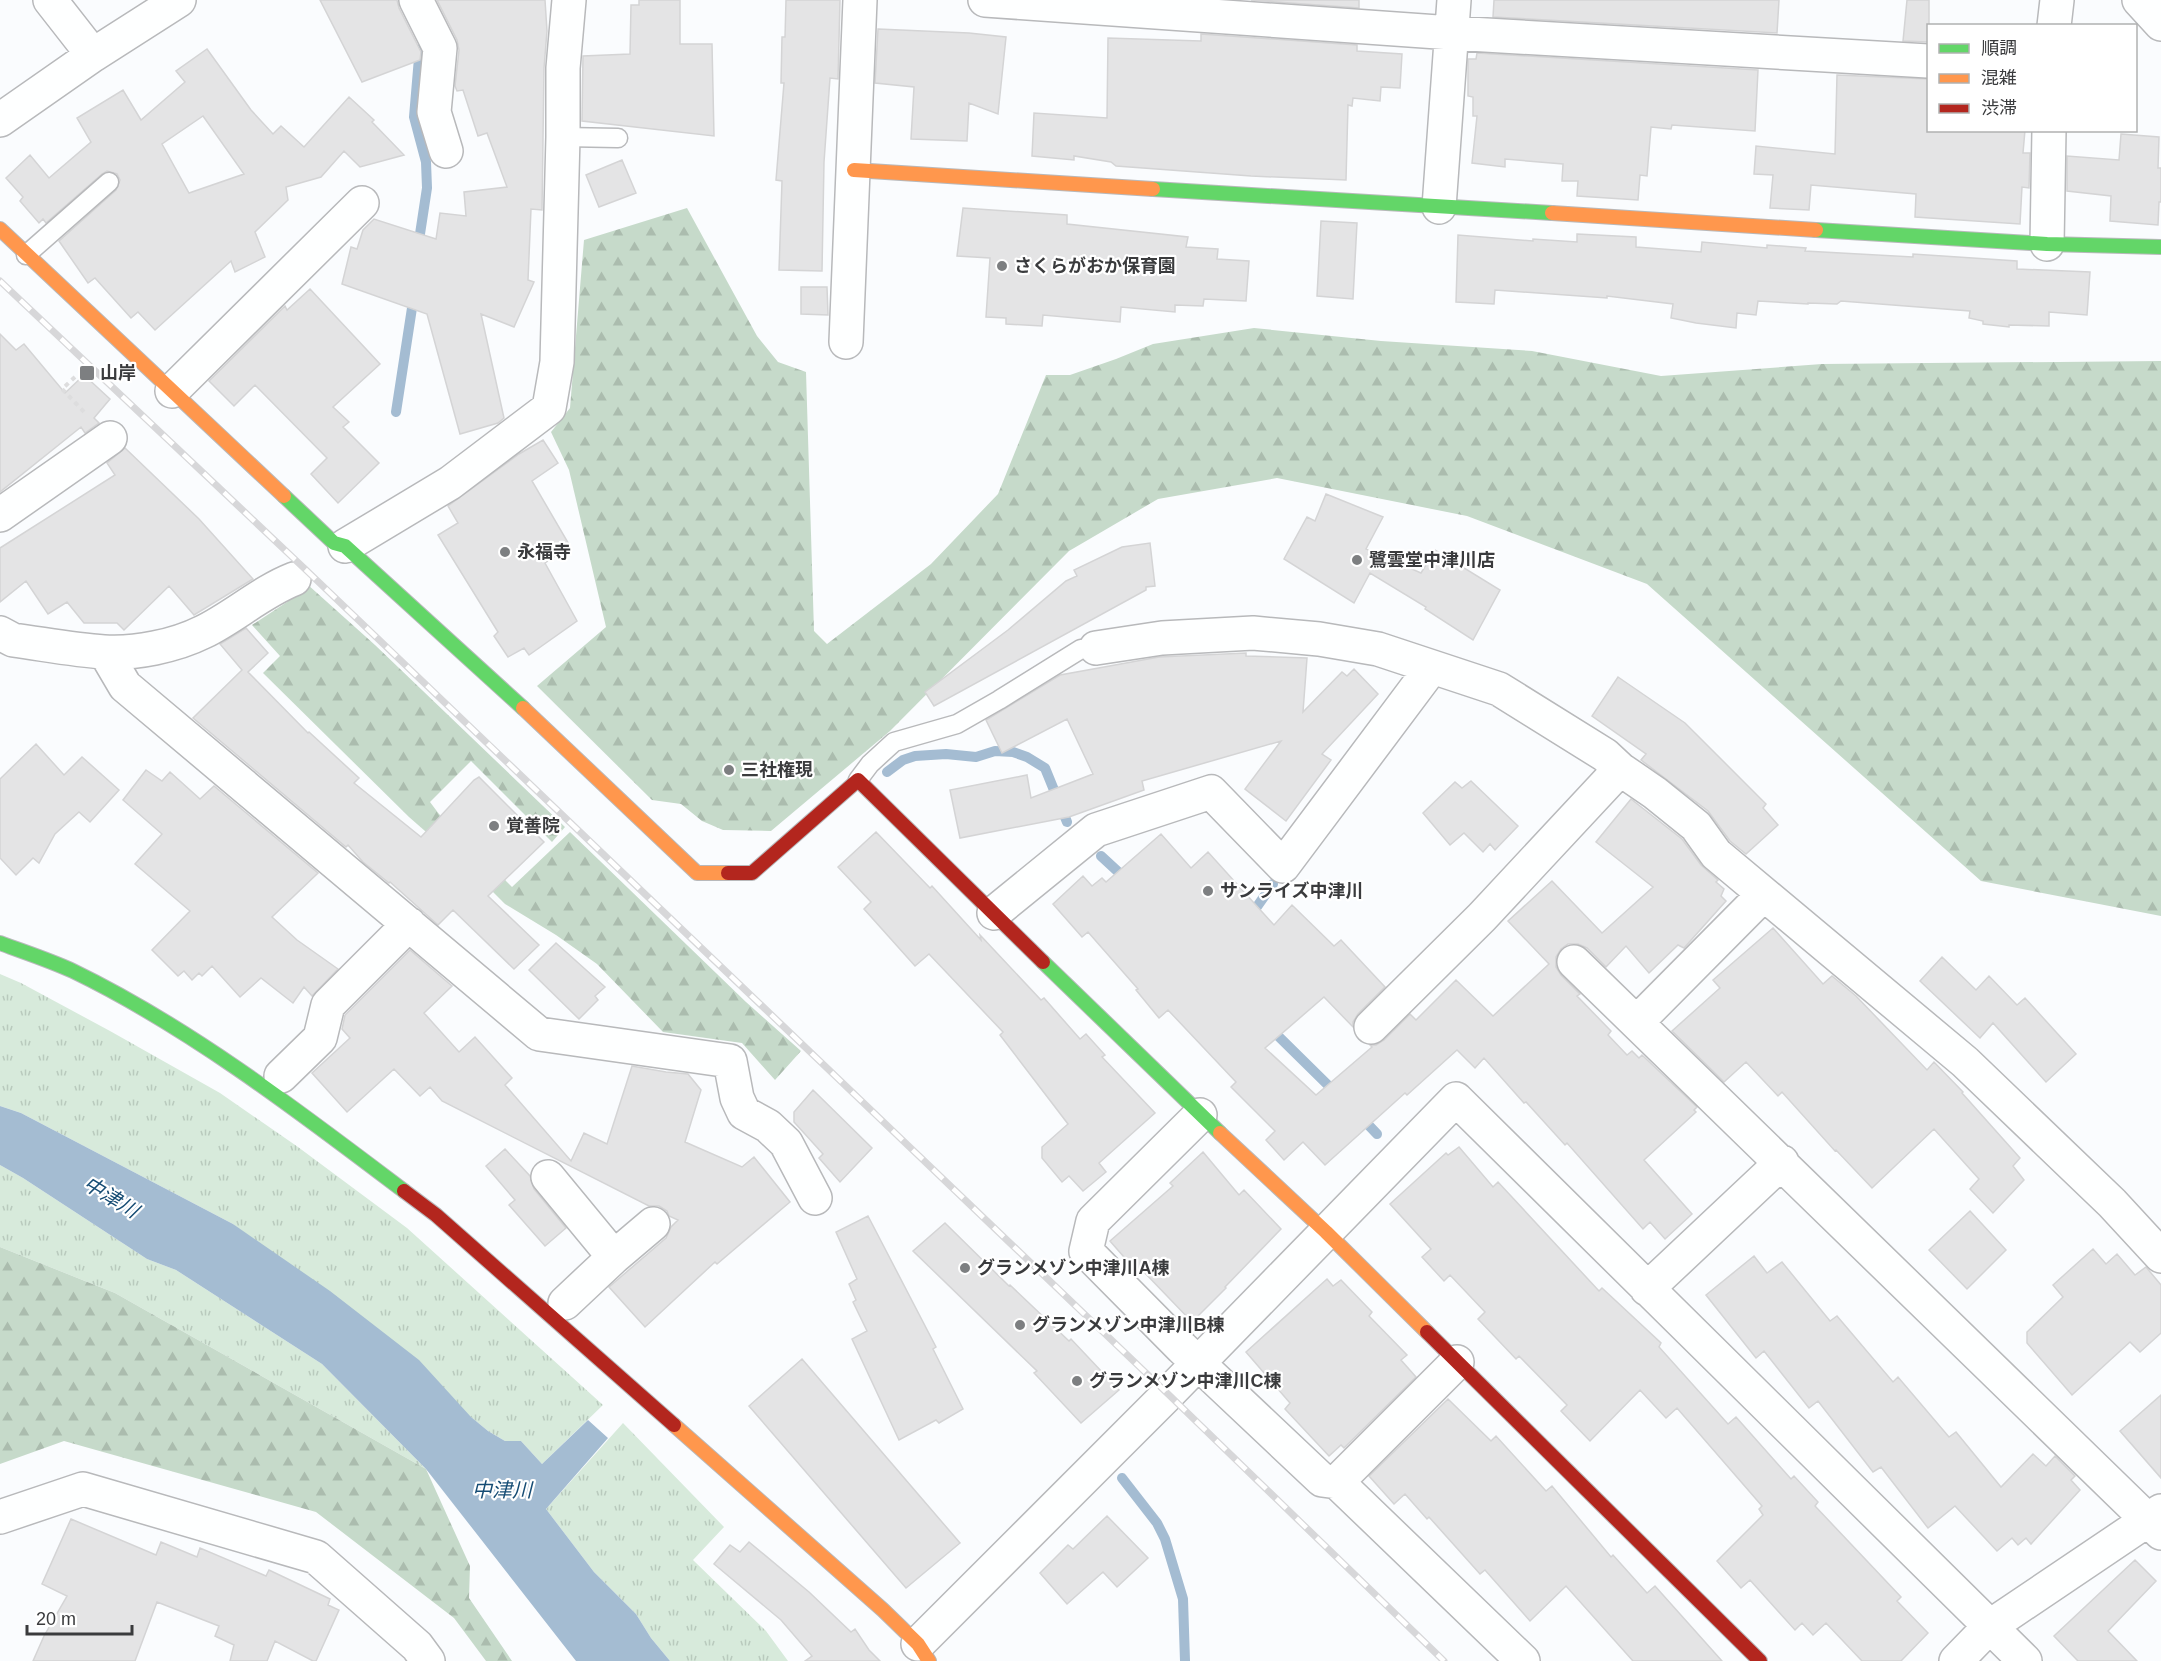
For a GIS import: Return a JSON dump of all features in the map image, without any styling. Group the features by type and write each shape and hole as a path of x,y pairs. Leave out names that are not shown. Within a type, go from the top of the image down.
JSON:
{"street":[{"path":"50,0 93,55"},
{"path":"0,120 93,55 179,0"},
{"path":"416,0 440,48 434,112 446,152"},
{"path":"345,546 450,483 549,408 557,362 563,68 569,0"},
{"path":"846,342 860,0"},
{"path":"985,0 1452,33 1927,61"},
{"path":"1439,207 1454,0"},
{"path":"2054,24 2057,0"},
{"path":"2139,0 2161,24"},
{"path":"2047,244 2049,132"},
{"path":"854,170 2047,244 2161,247"},
{"path":"172,391 362,202"},
{"path":"0,229 334,543 345,546 510,695 622,799 697,873 752,873 858,780 1200,1115 1326,1232 1760,1661"},
{"path":"0,515 110,438"},
{"path":"4,642 105,652 159,646 202,633 277,585 294,579"},
{"path":"1096,648 1162,638 1253,633 1319,639 1378,649 1500,689 1605,755 1620,769 1655,793 1696,826 1716,854 1965,1062 2112,1203 2161,1256"},
{"path":"105,652 125,686 539,1034 730,1061 737,1098 744,1113 768,1126 786,1143 801,1168 814,1198"},
{"path":"994,913 1096,830 1211,792 1283,866 1432,667"},
{"path":"1371,1027 1482,917 1620,769"},
{"path":"1637,1022 1763,895"},
{"path":"281,1076 320,1038 328,1005 410,924"},
{"path":"0,943 72,971 153,1015 240,1071 321,1128 436,1215 874,1602 924,1653 1198,1363 1456,1099 2025,1661"},
{"path":"1574,962 2157,1522 1989,1627 1956,1661"},
{"path":"1200,1115 1093,1221 1086,1251 1198,1363 1322,1480 1337,1482 1523,1661"},
{"path":"1647,1289 1782,1162"},
{"path":"548,1177 614,1257"},
{"path":"565,1302 653,1224"},
{"path":"1337,1482 1457,1362"},
{"path":"0,1517 83,1489 316,1557 417,1647 428,1661"}],"lane":[{"path":"563,137 618,138"},
{"path":"26,255 109,182"},
{"path":"858,780 870,764 894,742 957,724 1081,649 1096,648"}],"path":[{"path":"62,389 75,377"}],"green space":[{"path":"687,208 757,336 778,362 806,372 814,631 827,644 931,564 998,494 1046,375 1070,375 1153,344 1254,328 1381,341 1532,351 1661,376 1822,364 2161,361 2161,916 1981,881 1647,584 1467,516 1277,478 1158,499 1069,551 890,731 771,831 723,830 702,821 681,804 652,800 537,686 606,627 569,470 551,432 570,408 584,240"},
{"path":"307,584 375,645 565,827 552,842 471,761 430,802 439,814 512,887 570,832 746,1002 801,1051 775,1080 742,1043 663,1032 597,964 556,935 505,904 409,817 263,673 280,656 252,625 287,602"},
{"path":"0,974 110,1031 220,1093 298,1147 407,1228 603,1405 542,1464 521,1441 505,1441 488,1431 233,1224 21,1113 0,1106"},
{"path":"0,1165 147,1259 176,1270 322,1364 426,1469 115,1293 0,1247"},
{"path":"0,1247 115,1293 426,1469 470,1566 469,1598 512,1661 486,1661 454,1618 316,1512 64,1441 0,1464"},
{"path":"623,1423 724,1527 693,1560 766,1631 788,1661 670,1661 651,1638 636,1614 594,1572 546,1509"}],"water":[{"name":"中津川","path":"0,1106 21,1113 233,1224 330,1291 419,1360 471,1417 488,1431 505,1441 521,1441 542,1464 588,1420 608,1438 546,1509 594,1572 636,1614 651,1638 670,1661 576,1661 426,1469 322,1364 176,1270 147,1259 0,1165"}],"building":[{"path":"320,0 397,0 421,52 420,60 362,82"},
{"path":"437,0 545,0 547,31 544,68 542,210 531,209 528,280 534,282 514,327 481,314 504,418 498,423 460,434 427,314 342,284 351,247 357,249 363,230 374,219 436,239 440,213 466,216 464,192 507,187 487,133 478,136 463,90 457,91 455,86 459,50 457,40"},
{"path":"639,0 680,0 680,44 712,44 714,136 582,121 583,56 630,54 631,5 639,5"},
{"path":"786,0 840,0 838,79 830,78 824,162 822,271 779,270 782,181 776,180 784,83 781,83 782,37 785,37"},
{"path":"1251,0 1359,0 1359,8"},
{"path":"1494,0 1779,0 1777,33 1493,17"},
{"path":"1907,0 1929,0 1927,42 1903,41"},
{"path":"878,29 1006,37 998,114 969,103 967,141 911,139 914,87 875,83"},
{"path":"1201,34 1357,45 1357,51 1402,54 1400,88 1381,87 1380,101 1353,98 1352,106 1348,105 1346,180 1116,166 1111,162 1074,156 1074,160 1032,156 1034,113 1107,118 1108,38 1201,41"},
{"path":"207,49 251,110 273,134 281,126 304,147 349,97 374,120 372,122 404,155 360,167 344,151 321,177 286,187 288,200 255,232 265,257 235,272 231,261 155,330 138,312 131,318 95,278 88,283 59,241 116,190 120,180 117,174 107,171 102,174 46,223 43,219 39,223 20,201 23,197 6,178 30,155 49,178 91,142 77,118 123,90 141,120 185,82 176,71","holes":["203,116 244,174 189,193 162,144"]},
{"path":"1477,53 1758,70 1755,131 1672,125 1671,129 1651,127 1647,176 1640,175 1638,200 1577,196 1578,181 1562,181 1563,164 1505,159 1505,167 1472,163 1477,116 1473,116 1473,97 1468,96 1468,59 1476,59"},
{"path":"1837,75 1927,79 1927,132 2025,132 2023,153 2030,153 2029,188 2022,187 2020,224 1915,217 1916,194 1811,185 1809,210 1770,208 1773,175 1754,174 1756,146 1835,154"},
{"path":"2121,134 2159,137 2158,168 2161,168 2161,202 2159,202 2158,225 2110,221 2111,196 2067,191 2067,156 2119,160"},
{"path":"622,160 636,193 599,207 586,175"},
{"path":"963,208 1067,215 1067,224 1188,237 1186,247 1218,249 1217,259 1249,261 1246,301 1204,299 1203,306 1175,305 1175,312 1121,307 1120,322 1043,315 1042,326 1006,324 1006,318 986,317 990,258 957,256"},
{"path":"1321,221 1357,223 1353,299 1317,296"},
{"path":"1577,234 1636,237 1636,247 1701,252 1702,242 1767,248 1767,245 1806,248 1805,251 1913,257 1913,254 2017,261 2017,269 2090,272 2087,315 2049,312 2049,326 2009,325 2009,327 1983,324 1983,321 1969,318 1970,311 1841,301 1837,304 1808,304 1758,301 1756,315 1737,313 1736,328 1671,318 1673,304 1607,296 1607,298 1495,290 1494,304 1456,302 1458,235 1577,242"},
{"path":"801,287 827,287 828,315 801,314"},
{"path":"310,289 380,364 333,407 349,422 343,427 379,463 338,503 311,474 327,458 255,385 234,406 209,381 285,306 287,310"},
{"path":"0,334 16,350 24,344 65,393 84,375 110,399 94,418 99,423 85,433 81,427 0,492"},
{"name":"永福寺","path":"543,440 558,463 532,481 570,546 545,563 577,621 529,655 524,648 508,657 494,636 498,632 438,535 458,523 448,506 519,454"},
{"path":"125,448 199,519 253,579 194,615 169,586 124,630 117,623 84,623 67,602 48,614 26,581 0,602 0,548 115,475 107,463"},
{"path":"1326,494 1383,517 1366,549 1421,573 1435,550 1500,590 1473,640 1425,609 1426,607 1370,573 1354,603 1284,559 1307,517 1315,521"},
{"path":"1150,543 1155,586 1146,587 1146,590 934,706 925,692 1008,630 1066,581 1077,576 1074,570 1122,547"},
{"path":"246,628 268,653 248,672 308,733 359,778 354,783 421,837 479,777 544,842 488,896 539,945 514,969 453,910 438,925 390,882 363,862 348,845 346,847 193,718 242,670 220,644"},
{"path":"1246,653 1246,656 1307,658 1303,712 1342,672 1347,676 1354,669 1378,694 1322,754 1331,760 1286,821 1245,789 1281,741 1142,781 1144,790 1069,817 960,838 950,790 1027,775 1031,798 1093,774 1067,719 1002,753 986,720 1060,675 1159,657"},
{"path":"1618,677 1685,723 1766,804 1763,808 1778,825 1746,854 1730,841 1708,811 1641,760 1646,754 1592,716"},
{"path":"36,744 64,775 82,757 119,790 90,822 79,812 55,834 39,863 33,858 16,875 0,858 0,779"},
{"path":"146,770 162,781 170,772 200,799 214,786 318,873 272,917 297,940 338,969 312,996 304,987 293,1003 261,978 240,997 212,966 202,976 199,973 192,980 184,971 178,976 152,950 190,911 135,864 162,834 123,800"},
{"path":"1471,781 1518,826 1495,850 1490,844 1483,852 1464,833 1450,845 1423,813 1455,782 1462,788"},
{"path":"1631,799 1682,839 1701,865 1718,880 1716,882 1724,889 1721,896 1726,901 1684,948 1678,945 1649,973 1626,946 1606,967 1587,948 1578,944 1568,944 1556,957 1556,967 1580,994 1577,996 1611,1031 1608,1035 1627,1055 1632,1051 1639,1058 1642,1055 1697,1107 1694,1110 1696,1112 1644,1160 1692,1214 1665,1239 1650,1222 1643,1229 1567,1143 1565,1145 1484,1058 1475,1068 1457,1050 1325,1165 1303,1142 1284,1160 1266,1140 1275,1131 1231,1087 1236,1082 1168,1010 1159,1018 1136,990 1138,989 1088,932 1082,937 1053,904 1083,876 1092,886 1102,878 1106,882 1161,834 1191,868 1208,852 1274,925 1292,905 1334,946 1341,940 1385,987 1358,1014 1353,1027 1324,997 1265,1048 1316,1095 1372,1047 1370,1045 1376,1045 1384,1040 1410,1014 1416,1020 1456,980 1493,1016 1549,964 1508,921 1552,881 1602,933 1653,887 1596,842"},
{"path":"876,832 930,888 932,886 981,940 980,935 1041,1000 1044,998 1080,1039 1086,1034 1105,1055 1102,1057 1155,1113 1099,1163 1106,1172 1083,1191 1069,1176 1062,1182 1042,1158 1042,1147 1068,1124 1000,1035 1003,1032 929,954 915,966 864,909 871,902 838,867"},
{"path":"1773,928 1823,984 1832,976 1856,996 1927,1070 1934,1062 2020,1158 2013,1166 2024,1180 1993,1213 1970,1189 1979,1179 1934,1129 1872,1188 1782,1092 1778,1096 1746,1062 1724,1082 1672,1031 1720,988 1713,980"},
{"path":"556,943 605,987 595,996 598,1000 579,1019 529,970"},
{"path":"410,950 452,986 424,1013 459,1052 475,1037 512,1078 505,1085 571,1161 584,1133 607,1144 632,1066 688,1074 701,1090 685,1142 742,1167 754,1157 790,1202 717,1264 715,1262 645,1327 609,1287 666,1238 671,1227 678,1220 669,1216 667,1211 659,1206 649,1206 442,1101 430,1087 420,1096 394,1069 347,1112 312,1073 350,1038 342,1029 345,1015"},
{"path":"1942,957 1976,990 1989,976 2017,1005 2025,998 2076,1054 2046,1082 1993,1023 1980,1038 1920,981"},
{"path":"813,1090 872,1148 840,1182 819,1158 823,1154 794,1122 794,1112"},
{"path":"1459,1147 1493,1187 1498,1182 1599,1291 1602,1288 1661,1343 1659,1347 1728,1424 1736,1417 1791,1479 1794,1476 1818,1502 1815,1506 1901,1597 1897,1601 1928,1633 1901,1661 1862,1661 1826,1623 1813,1635 1802,1623 1795,1630 1750,1580 1741,1588 1717,1561 1763,1515 1759,1509 1762,1506 1677,1408 1666,1418 1640,1390 1590,1441 1561,1411 1567,1405 1519,1356 1516,1359 1478,1319 1485,1312 1450,1275 1444,1281 1422,1257 1431,1249 1390,1204 1446,1153 1448,1155"},
{"path":"505,1149 530,1176 534,1189 566,1228 545,1246 509,1205 515,1200 486,1166"},
{"path":"1203,1152 1239,1195 1244,1190 1281,1229 1192,1322 1142,1270 1138,1273 1110,1241 1173,1186 1170,1183"},
{"path":"1970,1211 2006,1250 1967,1289 1929,1250"},
{"path":"868,1216 936,1347 933,1349 963,1409 939,1423 936,1420 899,1440 852,1339 867,1331 853,1302 856,1300 849,1284 857,1279 836,1232"},
{"path":"945,1223 1009,1286 1069,1341 1071,1339 1119,1390 1081,1423 1034,1373 1037,1371 913,1251"},
{"path":"2093,1249 2106,1264 2117,1254 2135,1275 2146,1267 2161,1285 2161,1333 2140,1352 2130,1342 2072,1395 2027,1343 2027,1332 2063,1297 2053,1285"},
{"path":"1754,1256 1767,1273 1782,1262 1830,1321 1837,1316 1893,1382 1898,1377 1949,1437 1956,1432 2001,1487 2033,1454 2046,1466 2055,1456 2075,1476 2071,1480 2080,1490 2031,1544 2026,1538 2018,1545 2012,1538 1997,1551 1955,1506 1928,1528 1881,1467 1873,1472 1818,1401 1809,1408 1764,1351 1756,1358 1706,1295"},
{"path":"1327,1279 1333,1286 1341,1280 1372,1312 1369,1316 1407,1355 1401,1360 1416,1377 1344,1448 1341,1445 1329,1456 1285,1409 1290,1403 1246,1352"},
{"path":"802,1359 960,1543 906,1588 749,1406"},
{"path":"2161,1395 2161,1478 2120,1431"},
{"path":"1448,1399 1491,1441 1496,1436 1546,1491 1552,1486 1611,1557 1613,1555 1647,1593 1655,1586 1722,1661 1633,1661 1566,1586 1530,1621 1485,1570 1480,1574 1405,1494 1394,1504 1369,1476"},
{"path":"1107,1516 1148,1558 1117,1587 1103,1572 1067,1604 1040,1573 1068,1545 1073,1549"},
{"path":"71,1519 156,1555 161,1542 197,1557 200,1548 266,1576 269,1570 330,1599 328,1605 339,1610 316,1661 275,1641 267,1661 230,1661 234,1645 215,1636 219,1626 157,1602 135,1661 33,1661 44,1636 67,1596 42,1584"},
{"path":"749,1542 809,1592 851,1632 855,1629 869,1650 880,1661 805,1661 812,1656 781,1620 714,1564 730,1545 740,1552"},
{"path":"2135,1560 2156,1581 2108,1631 2137,1661 2078,1661 2054,1636"}],"waterway":[{"path":"416,49 419,58 414,117 426,162 427,188 418,247"},
{"path":"396,412 414,295"},
{"path":"887,772 903,760 915,756 946,754 976,757 995,751 1013,752 1045,768 1067,822"},
{"path":"1101,856 1127,880"},
{"path":"1249,918 1273,884"},
{"path":"1269,1027 1337,1094"},
{"path":"1359,1115 1377,1134"},
{"path":"1122,1478 1157,1523 1165,1539 1183,1599 1185,1661"}],"railway":[{"path":"0,281 305,569 1444,1661"}],"traffic: fast":[{"path":"1153,189 1552,213"},
{"path":"1816,230 2047,244 2161,247"},
{"path":"284,496 334,543 345,546 523,708"},
{"path":"0,943 73,971 159,1018 243,1073 404,1191"},
{"path":"1043,962 1220,1133"}],"traffic: slow":[{"path":"854,170 1153,189"},
{"path":"1552,213 1816,230"},
{"path":"0,229 284,496"},
{"path":"523,708 697,873 728,873"},
{"path":"1220,1133 1326,1232 1427,1332"},
{"path":"674,1425 883,1610 918,1644 929,1661"}],"traffic: jam":[{"path":"728,873 752,873 858,780 1043,962"},
{"path":"404,1191 436,1215 674,1425"},
{"path":"1427,1332 1760,1661"}],"place":[{"name":"さくらがおか保育園","path":"1002,266"},
{"name":"山岸","path":"87,373"},
{"name":"永福寺","path":"505,552"},
{"name":"鷺雲堂中津川店","path":"1357,560"},
{"name":"三社権現","path":"729,770"},
{"name":"覚善院","path":"494,826"},
{"name":"サンライズ中津川","path":"1208,891"},
{"name":"グランメゾン中津川A棟","path":"965,1268"},
{"name":"グランメゾン中津川B棟","path":"1020,1325"},
{"name":"グランメゾン中津川C棟","path":"1077,1381"}]}
